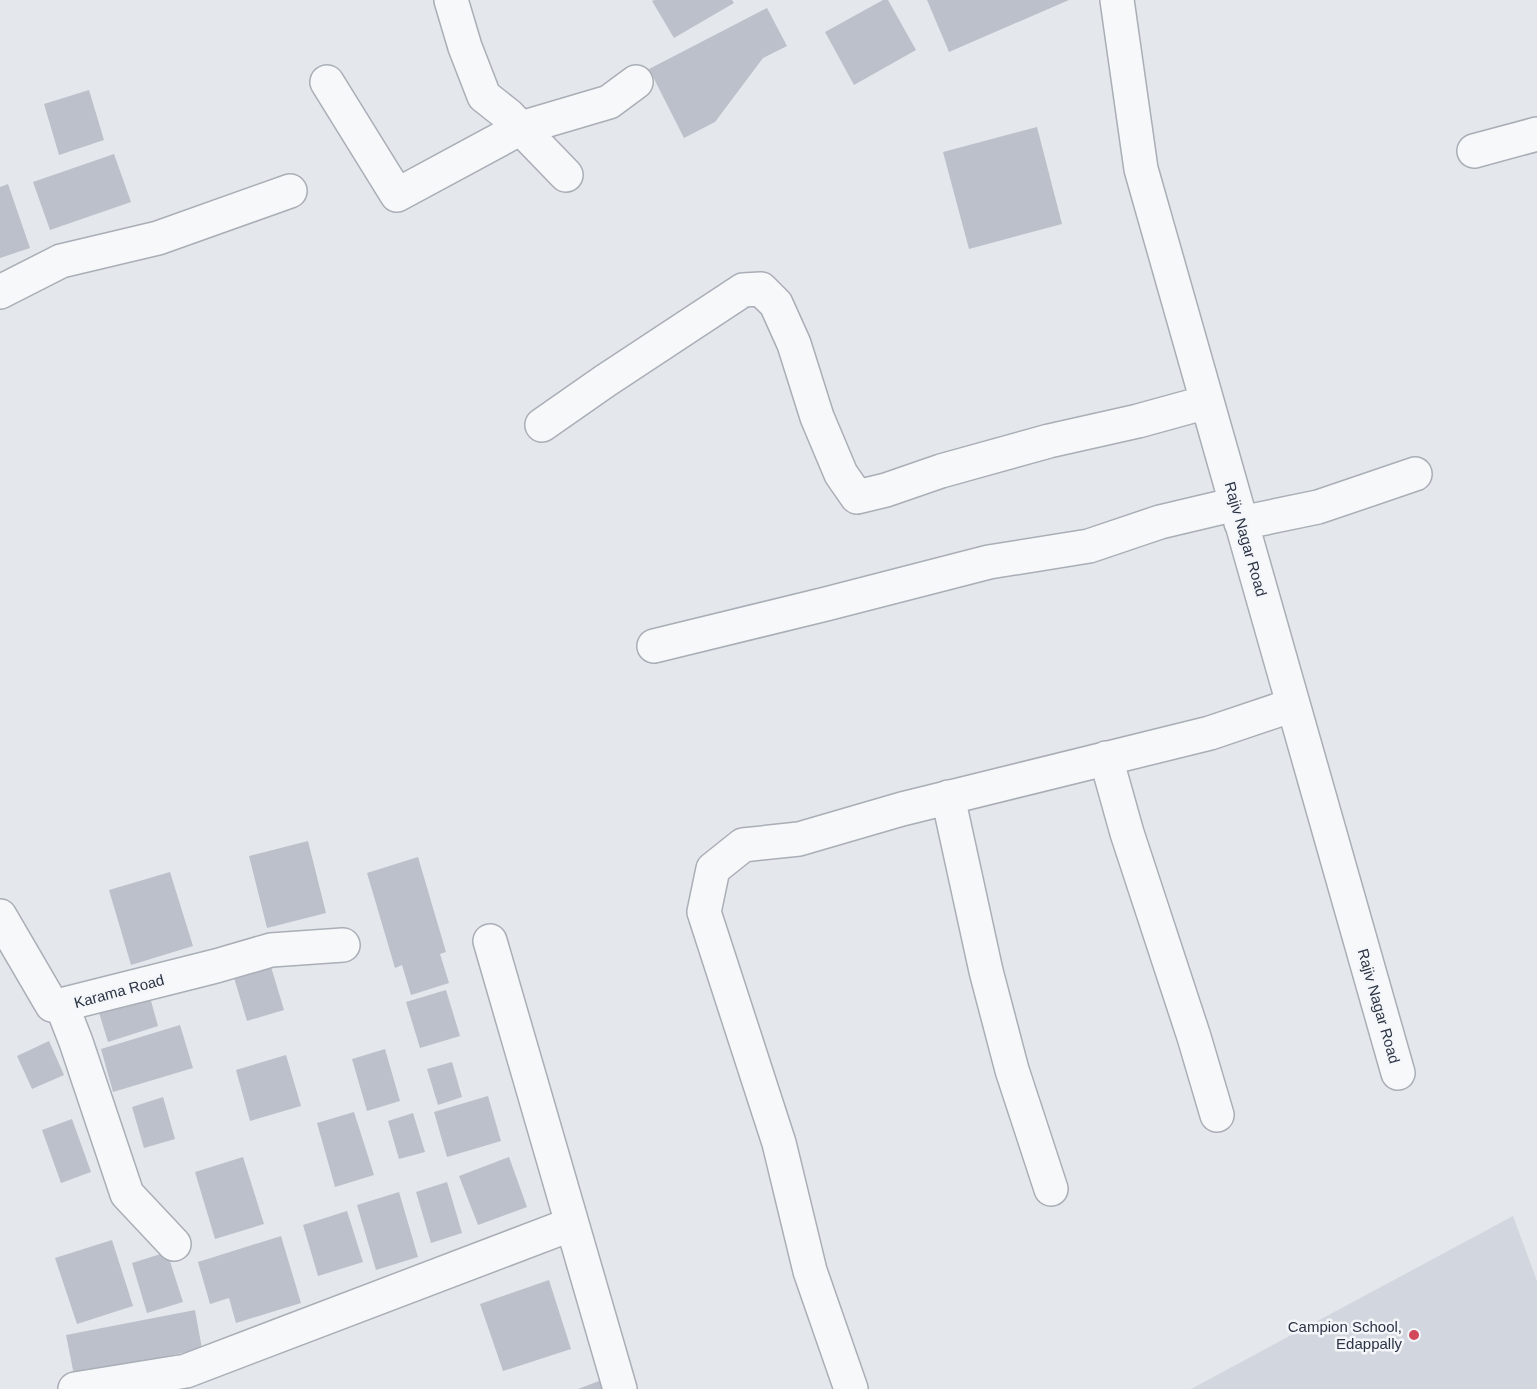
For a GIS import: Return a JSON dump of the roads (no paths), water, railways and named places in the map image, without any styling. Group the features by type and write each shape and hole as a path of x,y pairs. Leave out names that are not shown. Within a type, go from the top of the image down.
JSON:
{"street":[{"name":"Rajiv Nagar Road","path":"1117,0 1141,169 1398,1072"},
{"path":"454,1 465,47 484,96 508,115 566,175"},
{"path":"327,82 397,195 521,128 609,102 636,82"},
{"path":"1474,151 1537,134"},
{"path":"0,292 61,261 158,238 290,191"},
{"path":"542,424 743,290 761,289 776,304 794,344 817,417 841,474 857,497 1049,441 1208,402"},
{"path":"654,646 989,562 1089,546 1160,522 1318,507 1415,474"},
{"path":"851,1389 810,1271 779,1143 704,912 713,869 743,845 799,839 948,797 1210,734 1293,705"},
{"path":"1106,758 1127,833 1187,1014 1217,1115"},
{"path":"948,797 986,971 1006,1048 1051,1189"},
{"name":"Karama Road","path":"0,916 49,1000 55,1006 271,950 343,945"},
{"path":"490,941 620,1389"},
{"path":"62,1006 128,1194 174,1244"},
{"path":"75,1389 186,1371 572,1224"}],"place":[{"name":"Campion School, Edappally","path":"1414,1335"}]}
